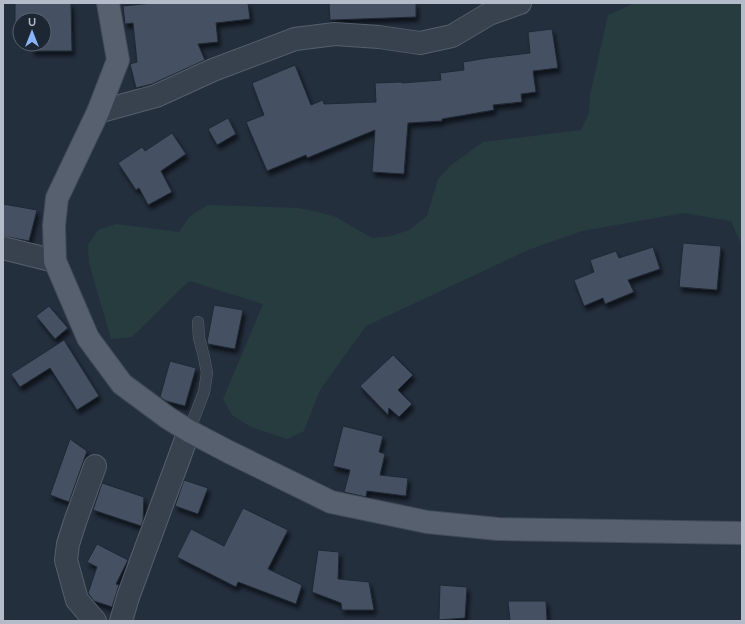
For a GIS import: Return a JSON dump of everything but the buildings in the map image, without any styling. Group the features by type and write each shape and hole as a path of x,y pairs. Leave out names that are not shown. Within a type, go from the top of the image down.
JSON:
{"main road":[{"path":"108,3 118,60 98,112 57,198 54,225 55,261 88,338 122,384 168,418 189,431 331,502 427,522 498,529 742,533"}],"street":[{"path":"98,112 156,96 213,70 294,39 335,34 379,37 420,43 452,36 489,14 520,3"},
{"path":"3,248 55,261"},
{"path":"121,621 128,597 189,431"},
{"path":"95,466 68,544 66,560 77,600 95,621"}],"lane":[{"path":"189,431 204,392 207,373 199,338 198,322"}],"green space":[{"path":"635,3 742,3 742,246 731,221 684,213 582,231 528,250 366,326 320,390 304,431 287,439 251,427 232,415 223,399 263,304 189,281 132,337 111,339 89,263 88,245 98,230 116,224 179,232 190,216 208,205 299,208 336,217 372,238 391,236 409,230 427,216 438,179 451,165 483,142 581,130 589,113 590,95 608,15"}]}
